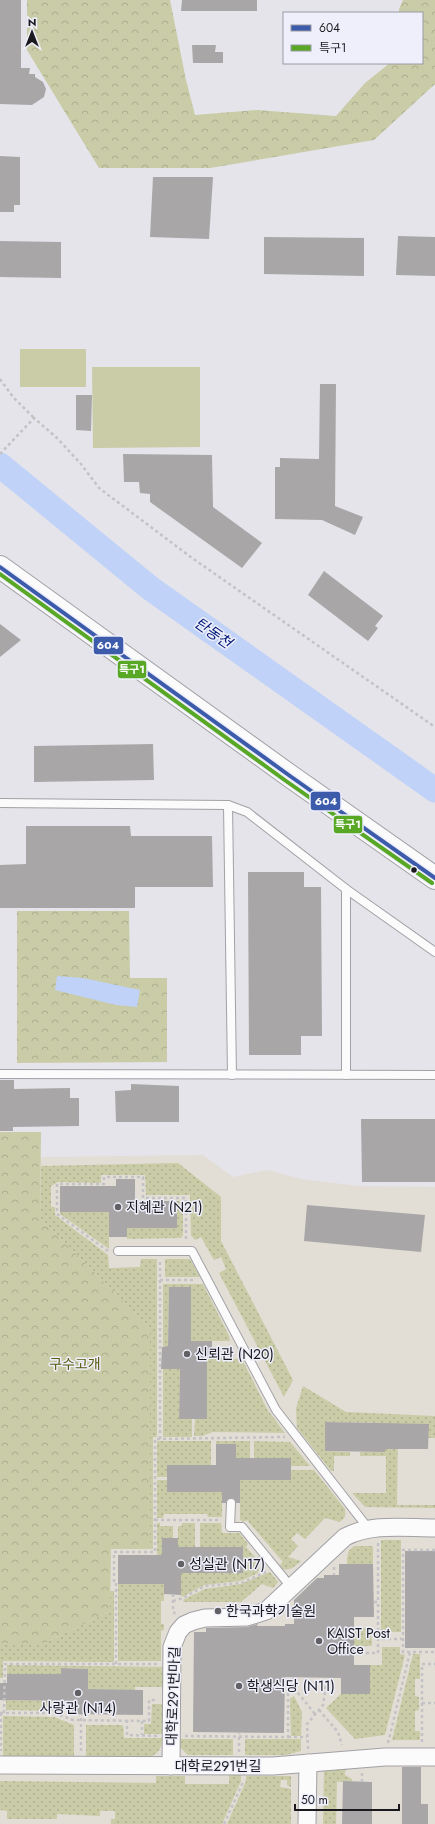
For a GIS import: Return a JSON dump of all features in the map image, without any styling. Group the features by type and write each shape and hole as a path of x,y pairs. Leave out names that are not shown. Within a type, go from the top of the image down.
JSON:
{"main road":[{"path":"0,567 290,776 435,878"}],"street":[{"name":"대학로291번마길","path":"171,1766 172,1647 178,1632 184,1626 199,1619 247,1617 266,1611 345,1537 356,1531 373,1528 435,1528"},
{"name":"대학로291번길","path":"0,1765 273,1766 384,1757 428,1757"},
{"path":"307,1824 308,1762"}],"lane":[{"path":"0,803 228,805 247,812 346,889 435,952"},
{"path":"228,805 232,1075"},
{"path":"346,889 346,1075"},
{"path":"0,1074 435,1075"},
{"path":"118,1251 192,1251 276,1410 296,1437 373,1528"},
{"path":"231,1503 230,1527 242,1527 292,1587"}],"path":[{"path":"0,379 13,397 57,438 81,464 99,488 192,558 435,727"},
{"path":"0,454 34,418"},
{"path":"118,1251 109,1252 57,1214 57,1184 104,1184 104,1177 143,1177 143,1198 186,1198 186,1251"},
{"path":"160,1251 160,1439"},
{"path":"160,1280 208,1280"},
{"path":"212,1351 245,1351"},
{"path":"116,1664 116,1583 114,1583 114,1552 155,1552 155,1439 296,1437"},
{"path":"155,1520 231,1520"},
{"path":"354,1653 378,1653 378,1602 373,1528"},
{"path":"435,1550 403,1550 403,1652 435,1652"},
{"path":"173,1602 205,1586 241,1583 275,1568"},
{"path":"378,1639 403,1639"},
{"path":"384,1757 410,1652"},
{"path":"4,1713 5,1664 152,1664"},
{"path":"428,1757 422,1703 422,1664 435,1664"},
{"path":"294,1677 294,1688 315,1714"},
{"path":"308,1762 307,1724 323,1705 327,1678"},
{"path":"288,1737 288,1694 294,1688"},
{"path":"0,1765 0,1713 54,1713 74,1720 149,1721 149,1700"},
{"path":"422,1703 435,1703"},
{"path":"319,1710 338,1732"},
{"path":"81,1714 81,1766"},
{"path":"127,1720 127,1735 152,1736"},
{"path":"142,1721 142,1736"},
{"path":"238,1736 239,1732"},
{"path":"185,1736 307,1737"},
{"path":"224,1824 244,1780"}],"shaded area":[{"name":"한국과학기술원","path":"203,1155 233,1177 267,1170 301,1179 358,1186 435,1187 435,1824 0,1824 0,1399 13,1169 43,1157"}],"green space":[{"path":"27,0 170,0 186,80 195,115 257,110 336,116 365,83 389,64 423,64 423,12 399,12 399,9 403,0 435,0 435,84 374,140 210,168 99,168 27,50"},
{"path":"20,349 86,349 86,387 20,387"},
{"path":"92,367 200,367 200,447 93,448"},
{"path":"17,911 129,911 130,978 167,978 167,1062 17,1063"},
{"name":"구수고개","path":"0,1132 41,1132 40,1218 150,1328 150,1549 111,1549 110,1611 45,1643 0,1643"},
{"path":"178,1163 221,1197 221,1241 293,1380 284,1397 219,1273 226,1269 221,1257 214,1260 201,1237 195,1240 191,1235 190,1195 146,1195 145,1175 101,1175 101,1183 58,1182 51,1186 51,1207 55,1207 55,1215 108,1255 109,1268 140,1267 141,1259 157,1259 157,1437 153,1437 153,1549 150,1549 150,1328 40,1218 41,1166"},
{"path":"177,1201 183,1201 183,1235 181,1238 127,1239 127,1228 177,1228"},
{"path":"60,1212 109,1212 109,1249 60,1214"},
{"path":"165,1259 190,1259 200,1277 165,1277"},
{"path":"163,1284 203,1284 229,1336 230,1341 191,1341 191,1288 169,1287 168,1347 163,1346"},
{"path":"207,1358 242,1359 267,1409 285,1433 213,1432 202,1436 194,1436 195,1419 207,1419"},
{"path":"163,1369 180,1369 179,1419 192,1419 192,1437 163,1437"},
{"path":"303,1386 346,1412 435,1416 435,1438 428,1438 428,1424 398,1424 397,1505 435,1505 435,1508 365,1507 352,1493 386,1493 386,1456 360,1456 360,1452 385,1452 385,1423 325,1422 325,1451 350,1452 350,1456 334,1456 334,1471 331,1471 297,1428 296,1408"},
{"path":"157,1441 211,1441 211,1465 167,1465 167,1477 157,1477"},
{"path":"216,1441 250,1441 250,1458 236,1458 236,1444 216,1444"},
{"path":"254,1441 290,1442 310,1466 291,1466 254,1458"},
{"path":"291,1470 314,1470 345,1509 345,1517 340,1522 325,1518 305,1539 297,1533 291,1539 298,1546 288,1557 301,1561 293,1568 282,1569 280,1565 283,1562 247,1520 243,1522 240,1519 240,1480 291,1480"},
{"path":"157,1480 167,1480 167,1492 222,1492 222,1517 208,1517 207,1514 164,1514 163,1518 157,1518"},
{"path":"157,1523 160,1523 160,1526 173,1526 173,1538 162,1538 162,1555 157,1555"},
{"path":"182,1523 195,1523 195,1547 178,1547 178,1526 182,1526"},
{"path":"200,1523 221,1523 222,1533 239,1533 248,1544 246,1547 256,1558 259,1556 258,1573 240,1581 204,1585 182,1597 181,1573 243,1573 243,1547 200,1547"},
{"path":"381,1540 401,1540 401,1632 381,1632"},
{"path":"355,1546 373,1546 373,1564 347,1564 348,1553 350,1549"},
{"path":"270,1572 278,1582 273,1588 262,1584 241,1602 184,1602 183,1600 205,1589 241,1584"},
{"path":"118,1584 164,1584 164,1601 161,1601 161,1624 164,1624 164,1630 161,1631 161,1661 118,1661"},
{"path":"110,1591 114,1591 114,1662 3,1661 3,1678 0,1678 0,1643 45,1643 110,1611"},
{"path":"354,1628 371,1628 372,1646 354,1646"},
{"path":"382,1647 400,1647 400,1654 405,1655 385,1735 355,1739 326,1708 341,1694 370,1694 370,1665 382,1665"},
{"path":"413,1654 420,1654 420,1679 415,1679 415,1696 419,1697 419,1710 415,1711 415,1731 420,1731 420,1740 392,1740"},
{"path":"7,1665 164,1667 164,1687 135,1687 135,1690 88,1689 88,1669 61,1668 61,1674 7,1674"},
{"path":"294,1696 302,1712 301,1736 291,1736 290,1699"},
{"path":"6,1700 55,1701 55,1711 6,1710"},
{"path":"152,1704 162,1704 162,1734 144,1734 144,1724 151,1724"},
{"path":"3,1716 54,1717 74,1725 74,1756 3,1756"},
{"path":"86,1725 123,1725 124,1738 162,1738 161,1745 158,1752 150,1757 86,1756"},
{"path":"180,1739 233,1739 233,1755 188,1755 180,1747"},
{"path":"245,1739 301,1739 301,1751 286,1755 245,1755"},
{"path":"351,1765 345,1771 345,1775 352,1779 352,1781 337,1782 336,1824 323,1824 324,1768"},
{"path":"229,1775 241,1775 241,1781 222,1824 111,1824 111,1819 115,1819 115,1811 100,1811 100,1816 57,1814 57,1819 7,1819 7,1811 0,1810 0,1781 156,1783 156,1776 185,1776 185,1784 229,1784"},
{"path":"246,1776 291,1776 291,1787 287,1785 287,1780 281,1780 280,1787 291,1789 291,1824 227,1824 246,1781"}],"water":[{"path":"57,976 83,978 140,990 137,1007 116,1005 55,990"}],"building":[{"path":"0,0 21,0 21,68 30,68 29,74 35,74 35,77 43,82 46,89 44,97 32,105 0,104"},
{"path":"182,0 257,0 257,11 181,11"},
{"path":"192,45 216,45 215,52 223,52 223,63 193,63"},
{"path":"0,156 20,157 20,205 14,205 14,212 0,212"},
{"path":"153,177 213,177 209,239 150,237"},
{"path":"398,236 435,237 435,276 396,275"},
{"path":"264,237 364,238 364,276 264,274"},
{"path":"0,241 61,242 61,278 0,277"},
{"path":"320,384 336,384 335,506 363,517 355,535 322,520 275,519 275,467 280,467 280,458 319,459"},
{"path":"76,395 92,395 91,431 76,430"},
{"path":"123,454 212,455 213,507 262,543 242,568 150,502 150,494 140,493 139,482 124,482"},
{"path":"324,571 383,616 375,626 378,628 368,641 308,595"},
{"path":"0,624 21,640 0,657"},
{"path":"153,744 154,780 34,782 34,746"},
{"path":"26,826 130,826 131,836 212,836 213,887 135,887 135,908 0,908 0,865 26,864"},
{"path":"248,872 304,872 304,887 321,887 322,1036 301,1036 301,1055 249,1055"},
{"path":"0,1080 14,1080 14,1089 70,1088 70,1098 79,1098 79,1126 13,1127 13,1131 0,1131"},
{"path":"131,1084 179,1086 179,1122 116,1122 115,1091 131,1090"},
{"path":"361,1119 435,1119 435,1182 362,1182"},
{"name":"지혜관 (N21)","path":"116,1179 135,1179 135,1201 177,1201 177,1228 127,1228 127,1237 109,1237 109,1212 60,1212 60,1186 116,1186"},
{"path":"307,1205 425,1215 421,1252 304,1241"},
{"name":"신뢰관 (N20)","path":"169,1287 191,1287 191,1341 212,1341 212,1358 207,1358 207,1419 179,1419 180,1369 161,1369 162,1347 168,1346"},
{"path":"325,1422 429,1424 428,1449 385,1449 385,1452 325,1451"},
{"path":"216,1444 236,1444 236,1458 291,1458 291,1480 240,1480 240,1503 236,1503 234,1499 231,1498 227,1500 226,1503 222,1503 222,1492 167,1492 167,1465 216,1465"},
{"name":"성실관 (N17)","path":"162,1538 178,1538 178,1547 243,1547 243,1573 181,1573 181,1595 164,1594 164,1584 118,1584 118,1555 162,1555"},
{"path":"405,1551 435,1551 435,1648 405,1648"},
{"name":"학생식당 (N11)","path":"339,1564 373,1564 374,1617 354,1617 354,1665 370,1665 370,1694 341,1694 341,1678 285,1677 284,1733 193,1732 194,1632 206,1632 206,1628 247,1627 258,1624 257,1626 285,1626 285,1624 294,1624 294,1600 317,1578 324,1578 324,1575 339,1575"},
{"name":"사랑관 (N14)","path":"61,1668 88,1669 88,1689 143,1690 143,1715 72,1714 72,1701 0,1700 0,1683 7,1683 7,1674 61,1674"},
{"path":"402,1767 421,1767 421,1804 428,1804 428,1824 402,1824"},
{"path":"343,1781 372,1782 372,1824 342,1824"}],"waterway":[{"name":"탄동천","path":"0,465 150,588 435,790"}],"transit line":[{"name":"604","path":"0,567 290,776 435,878"},
{"name":"특구1","path":"0,574 286,781 432,883"}],"place":[{"name":"지혜관 (N21)","path":"118,1207"},
{"name":"신뢰관 (N20)","path":"187,1354"},
{"name":"성실관 (N17)","path":"181,1564"},
{"name":"한국과학기술원","path":"218,1611"},
{"name":"KAIST Post Office","path":"319,1641"},
{"name":"학생식당 (N11)","path":"239,1686"},
{"name":"사랑관 (N14)","path":"78,1693"}]}
